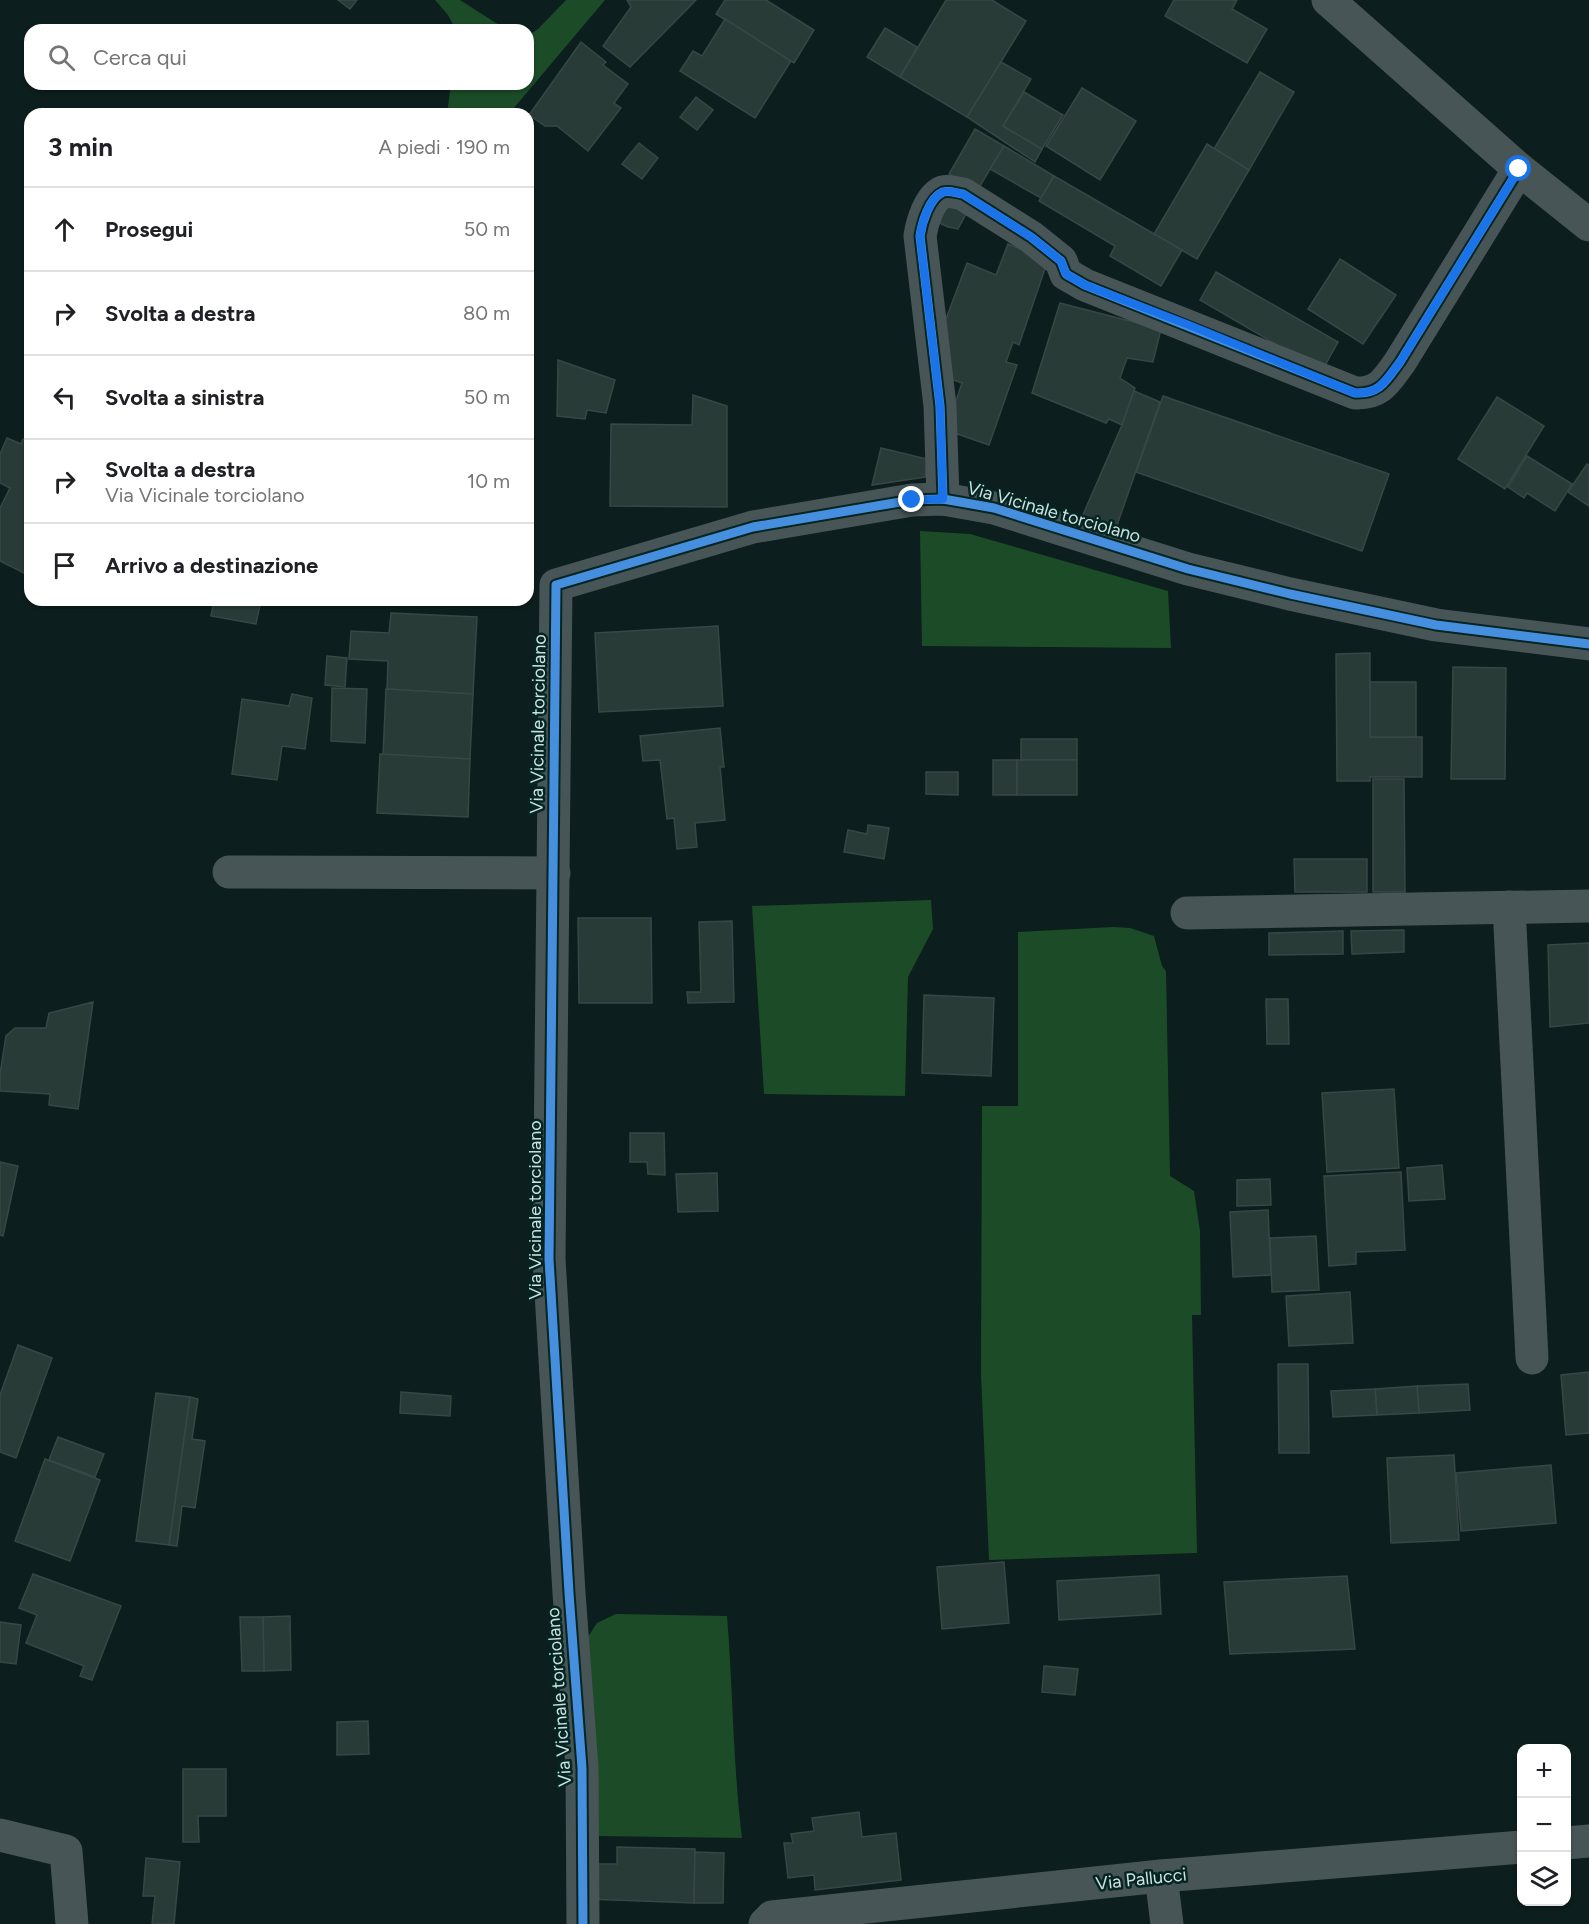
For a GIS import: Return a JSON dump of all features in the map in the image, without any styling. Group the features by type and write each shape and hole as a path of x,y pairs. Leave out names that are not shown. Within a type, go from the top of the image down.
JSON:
{"street":[{"path":"1328,0 1519,169 1589,225"},
{"path":"943,499 940,406 920,236 921,226 934,200 941,193 950,191 963,194 1031,237 1061,261 1066,274 1085,285 1355,393 1365,393 1376,390 1400,362 1519,169"},
{"name":"Via Vicinale torciolano","path":"583,1924 582,1768 568,1593 549,1259 556,585 753,527 912,500 943,499 994,508 1188,569 1290,594 1436,625 1589,644"},
{"path":"229,872 554,873"},
{"path":"1186,913 1589,906"},
{"path":"1509,907 1532,1358"},
{"path":"0,1835 66,1851 72,1924"},
{"path":"1571,1843 1589,1841"},
{"name":"Via Pallucci","path":"765,1924 772,1917 1161,1876 1517,1847"},
{"path":"1161,1876 1167,1924"}],"green space":[{"path":"435,0 460,0 498,24 453,24"},
{"path":"566,0 605,0 534,84 534,32"},
{"path":"450,90 529,90 514,108 448,108"},
{"path":"920,531 970,534 1168,591 1171,648 922,646"},
{"path":"931,900 933,929 908,977 905,1096 764,1094 752,906"},
{"path":"1130,928 1154,936 1162,966 1166,971 1170,1176 1194,1191 1200,1231 1201,1315 1192,1315 1197,1553 989,1560 981,1374 982,1106 1018,1106 1018,932"},
{"path":"616,1614 727,1616 742,1838 597,1836 582,1646 597,1623"}],"building":[{"path":"338,0 357,0 350,9"},
{"path":"627,0 696,0 630,67 603,46 631,7"},
{"path":"725,0 766,0 814,30 794,63 716,14"},
{"path":"946,0 992,0 1026,21 967,117 900,77"},
{"path":"1174,0 1237,0 1232,9 1267,29 1247,63 1165,16"},
{"path":"725,19 791,61 755,118 680,71 693,51 702,56"},
{"path":"885,28 917,47 900,77 867,57"},
{"path":"581,42 606,62 603,65 628,84 614,103 621,108 588,151 557,126 545,126 534,118 534,108"},
{"path":"1001,62 1031,79 1003,126 1042,149 1035,162 967,117"},
{"path":"1260,72 1294,92 1249,170 1214,149"},
{"path":"1082,88 1136,121 1100,180 1046,146"},
{"path":"1024,92 1063,115 1042,149 1003,126"},
{"path":"696,97 713,110 697,130 680,117"},
{"path":"975,129 1004,146 977,191 949,174"},
{"path":"639,143 658,158 642,179 622,164"},
{"path":"1207,144 1249,170 1197,259 1154,234"},
{"path":"1004,146 1054,176 1041,198 990,169"},
{"path":"1054,176 1182,250 1161,286 1110,256 1115,246 1039,201"},
{"path":"947,202 968,210 958,229 933,220"},
{"path":"1008,244 1048,260 1019,345 1013,342 1006,362 1017,365 989,445 946,430 962,383 942,376 935,348 967,263 996,275"},
{"path":"1340,259 1396,295 1363,344 1308,309"},
{"path":"1216,272 1338,342 1322,371 1200,300"},
{"path":"1060,303 1161,329 1153,362 1127,358 1120,378 1135,388 1122,425 1109,419 1106,423 1032,393"},
{"path":"558,360 615,380 606,413 587,410 585,419 557,416"},
{"path":"1134,391 1160,402 1116,528 1082,517 1122,425"},
{"path":"693,395 727,406 727,507 610,506 611,424 692,425"},
{"path":"1163,396 1389,474 1362,551 1136,472"},
{"path":"1497,397 1544,426 1505,489 1458,459"},
{"path":"7,438 21,444 24,439 24,573 0,561 0,508 10,488 0,483 0,454"},
{"path":"881,448 927,459 925,477 872,485"},
{"path":"1527,456 1572,484 1555,511 1527,493 1524,498 1508,487"},
{"path":"1587,464 1589,465 1589,506 1568,492"},
{"path":"213,606 260,606 256,624 211,616"},
{"path":"391,613 477,617 473,694 387,689 388,661 349,659 351,631 389,633"},
{"path":"718,626 723,706 599,712 595,633"},
{"path":"1370,653 1370,737 1422,737 1422,777 1370,777 1370,781 1337,781 1336,654"},
{"path":"327,656 347,658 345,687 325,685"},
{"path":"1453,667 1506,668 1505,779 1451,779"},
{"path":"1370,682 1416,682 1416,737 1370,737"},
{"path":"332,688 367,689 365,743 331,741"},
{"path":"386,689 473,694 470,759 383,755"},
{"path":"292,694 312,698 305,749 282,746 277,780 232,774 242,699 289,706"},
{"path":"720,728 724,767 720,767 725,820 695,823 697,847 677,849 674,818 667,819 660,760 643,761 640,736"},
{"path":"1021,739 1077,739 1077,760 1021,760"},
{"path":"380,754 470,759 468,817 377,813"},
{"path":"993,760 1017,760 1017,795 993,795"},
{"path":"1017,760 1077,760 1077,795 1017,795"},
{"path":"926,772 958,772 958,795 926,794"},
{"path":"1373,779 1404,779 1405,892 1373,892"},
{"path":"868,825 889,828 884,859 844,852 848,830 867,834"},
{"path":"1294,859 1367,859 1367,892 1295,892"},
{"path":"578,918 651,918 652,1003 579,1003"},
{"path":"732,921 734,1002 688,1003 687,992 701,992 699,922"},
{"path":"1404,930 1404,952 1352,954 1351,931"},
{"path":"1343,931 1343,954 1269,955 1269,933"},
{"path":"1589,943 1589,1023 1550,1027 1548,945"},
{"path":"924,995 994,998 991,1076 922,1073"},
{"path":"1266,999 1288,999 1289,1044 1267,1044"},
{"path":"93,1002 78,1109 49,1105 50,1094 0,1091 0,1074 6,1036 15,1028 46,1028 49,1013"},
{"path":"1394,1089 1399,1168 1327,1172 1322,1093"},
{"path":"630,1133 664,1133 665,1175 648,1174 647,1162 630,1162"},
{"path":"0,1162 18,1166 3,1236 0,1235"},
{"path":"1442,1165 1445,1199 1409,1201 1407,1168"},
{"path":"1401,1172 1405,1250 1356,1252 1356,1264 1329,1266 1324,1176"},
{"path":"717,1173 718,1211 678,1212 676,1174"},
{"path":"1270,1179 1271,1205 1237,1206 1237,1180"},
{"path":"1268,1210 1271,1275 1233,1277 1230,1212"},
{"path":"1316,1236 1319,1290 1272,1292 1270,1238"},
{"path":"1350,1292 1353,1343 1289,1346 1286,1296"},
{"path":"18,1345 52,1358 16,1458 0,1452 0,1395"},
{"path":"1278,1364 1308,1364 1309,1453 1279,1453"},
{"path":"1589,1372 1589,1433 1566,1435 1561,1375"},
{"path":"1468,1384 1470,1410 1419,1413 1417,1386"},
{"path":"1417,1386 1419,1413 1377,1415 1375,1389"},
{"path":"1375,1389 1377,1415 1333,1417 1331,1391"},
{"path":"401,1392 451,1396 450,1416 400,1413"},
{"path":"156,1393 190,1397 169,1545 136,1541"},
{"path":"190,1397 198,1399 192,1439 205,1441 195,1508 182,1506 177,1546 169,1545"},
{"path":"58,1437 104,1454 95,1477 49,1460"},
{"path":"1454,1455 1459,1540 1391,1543 1387,1458"},
{"path":"45,1459 100,1480 70,1561 15,1541"},
{"path":"1551,1465 1556,1523 1461,1531 1456,1473"},
{"path":"1004,1562 1009,1623 942,1629 937,1567"},
{"path":"33,1574 121,1606 92,1680 80,1676 84,1666 26,1643 37,1615 19,1608"},
{"path":"1159,1575 1161,1614 1059,1620 1057,1581"},
{"path":"1347,1576 1355,1649 1230,1654 1224,1582"},
{"path":"290,1616 291,1670 264,1671 263,1617"},
{"path":"240,1617 263,1617 264,1671 242,1671"},
{"path":"0,1622 21,1625 16,1664 0,1662"},
{"path":"1044,1666 1078,1669 1075,1695 1042,1692"},
{"path":"368,1721 369,1754 337,1755 337,1722"},
{"path":"183,1769 226,1769 226,1816 198,1816 199,1842 183,1842"},
{"path":"859,1812 862,1837 896,1833 901,1880 815,1890 814,1875 788,1878 784,1843 793,1843 791,1834 814,1831 812,1818"},
{"path":"617,1847 695,1849 694,1903 587,1899 585,1864 617,1864"},
{"path":"695,1852 724,1853 723,1903 694,1903"},
{"path":"146,1858 180,1862 174,1924 152,1924 155,1896 143,1896"}],"cycle path":[{"path":"943,499 940,406 920,236 930,205 943,192 963,194 1031,237 1061,261 1066,274 1085,285 1355,393 1364,393 1382,385 1400,362 1519,169"},
{"path":"583,1924 582,1768 549,1259 556,585 753,527 912,500 943,499 994,508 1188,569 1290,594 1436,625 1589,644"}],"route":[{"path":"912,500 943,499 940,406 920,236 921,226 934,200 941,193 950,191 963,194 1031,237 1061,261 1066,274 1085,285 1355,393 1365,393 1376,390 1400,362 1519,169"}]}
